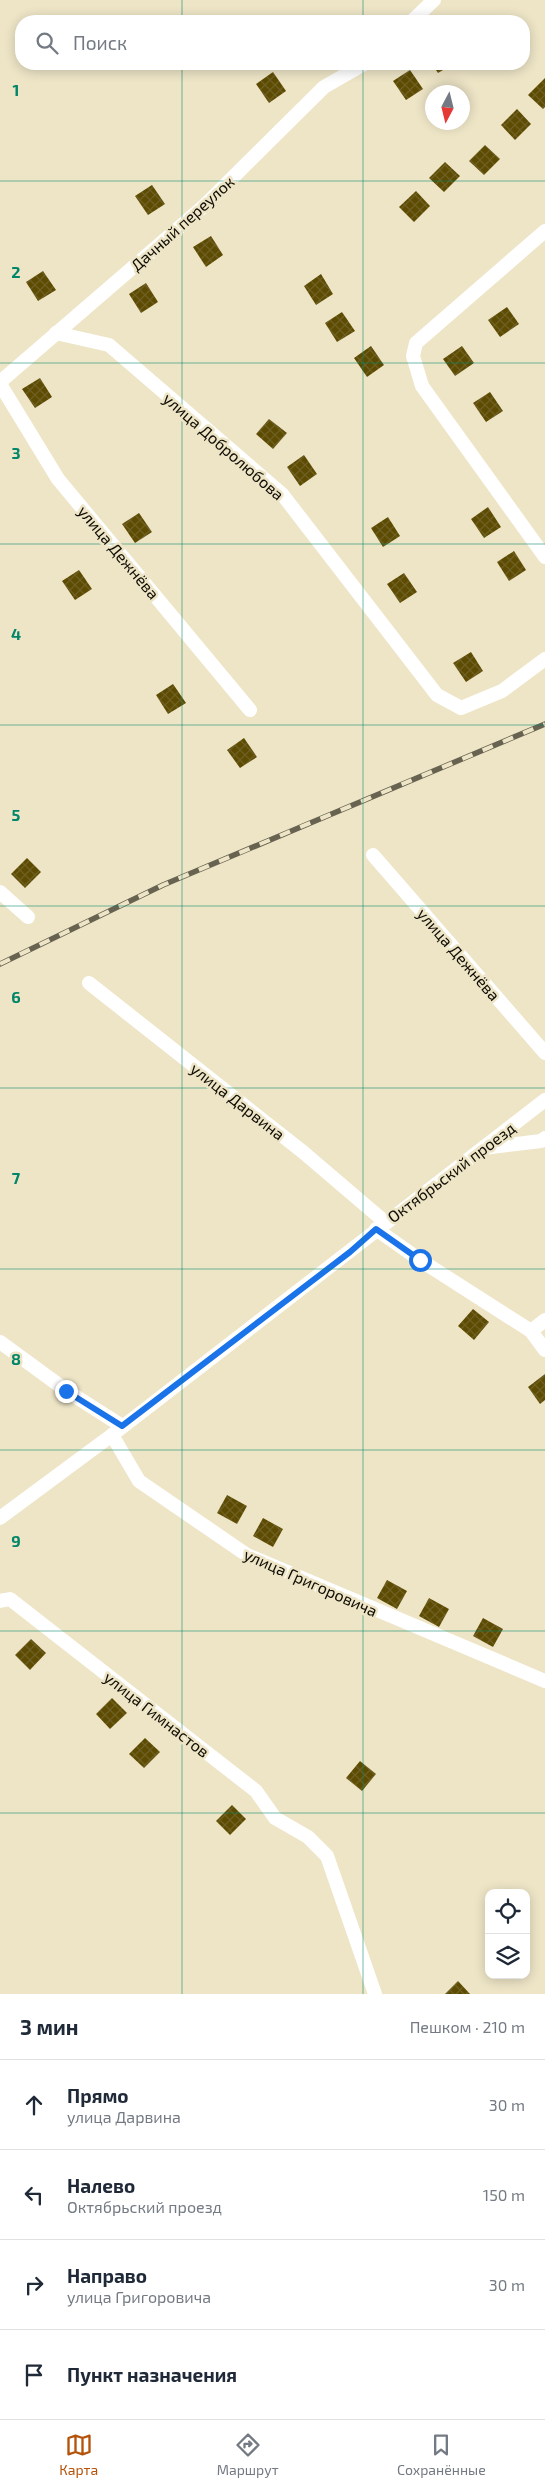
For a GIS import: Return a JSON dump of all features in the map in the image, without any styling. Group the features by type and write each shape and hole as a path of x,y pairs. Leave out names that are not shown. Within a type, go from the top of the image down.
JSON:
{"street":[{"path":"418,15 434,0"},
{"name":"Дачный переулок","path":"0,383 204,206 324,87 354,70"},
{"path":"545,231 416,343 413,356 422,386 545,557"},
{"name":"улица Добролюбова","path":"56,333 109,346 282,494 437,695 461,708 502,691 545,659"},
{"name":"улица Дежнёва","path":"0,383 58,479 250,710"},
{"name":"улица Дежнёва","path":"374,855 545,1053"},
{"path":"0,892 28,917"},
{"name":"улица Дарвина","path":"88,983 303,1152 380,1226 420,1260 530,1331 545,1350"},
{"name":"Октябрьский проезд","path":"0,1518 350,1252 380,1226 545,1100"},
{"path":"484,1148 541,1141 545,1138"},
{"path":"530,1331 545,1320"},
{"name":"улица Григоровича","path":"0,1342 117,1430 139,1481 247,1555 545,1681"},
{"name":"улица Гимнастов","path":"0,1601 10,1599 256,1791 274,1818 308,1837 327,1856 375,1994"}],"building":[{"path":"410,70 423,89 406,100 393,81"},
{"path":"273,72 286,91 269,103 256,84"},
{"path":"545,78 545,107 543,109 528,95"},
{"path":"517,109 531,124 515,140 501,125"},
{"path":"485,145 500,159 484,175 469,161"},
{"path":"445,162 460,176 444,192 429,178"},
{"path":"152,185 165,204 148,215 135,196"},
{"path":"416,191 430,206 414,222 399,207"},
{"path":"211,236 223,255 206,267 193,247"},
{"path":"43,271 56,290 38,301 26,282"},
{"path":"321,274 333,294 316,305 304,286"},
{"path":"146,283 158,302 141,313 129,294"},
{"path":"507,307 519,324 500,337 488,320"},
{"path":"342,312 355,331 337,342 325,323"},
{"path":"371,346 384,365 367,377 354,358"},
{"path":"462,346 474,363 455,376 443,359"},
{"path":"40,378 52,397 35,408 22,389"},
{"path":"490,392 503,411 486,422 473,403"},
{"path":"269,419 287,433 273,449 256,434"},
{"path":"304,455 317,474 300,486 287,467"},
{"path":"488,507 501,527 484,538 471,519"},
{"path":"139,513 152,532 135,543 122,524"},
{"path":"388,517 400,536 383,547 371,528"},
{"path":"514,551 526,570 509,581 497,562"},
{"path":"79,570 92,589 75,600 62,581"},
{"path":"404,573 417,592 400,603 387,584"},
{"path":"471,652 483,671 466,682 453,663"},
{"path":"173,684 186,703 168,714 156,695"},
{"path":"244,738 257,757 240,768 227,750"},
{"path":"27,858 41,872 25,888 11,874"},
{"path":"473,1309 489,1322 474,1340 458,1326"},
{"path":"545,1374 545,1400 540,1404 528,1387"},
{"path":"227,1495 247,1506 237,1524 217,1513"},
{"path":"263,1518 283,1529 273,1547 253,1536"},
{"path":"387,1580 407,1591 397,1609 377,1598"},
{"path":"429,1598 449,1609 439,1627 419,1616"},
{"path":"483,1618 503,1629 493,1647 473,1636"},
{"path":"31,1639 46,1653 30,1670 15,1655"},
{"path":"112,1698 127,1713 110,1729 96,1714"},
{"path":"145,1738 160,1752 144,1768 129,1754"},
{"path":"360,1761 376,1774 362,1791 346,1778"},
{"path":"232,1805 246,1819 230,1835 216,1821"},
{"path":"458,1981 470,1994 445,1994"}],"railway":[{"path":"0,964 163,885 545,724"}],"route":[{"path":"66,1391 122,1426 350,1252 376,1229 420,1260"}]}
